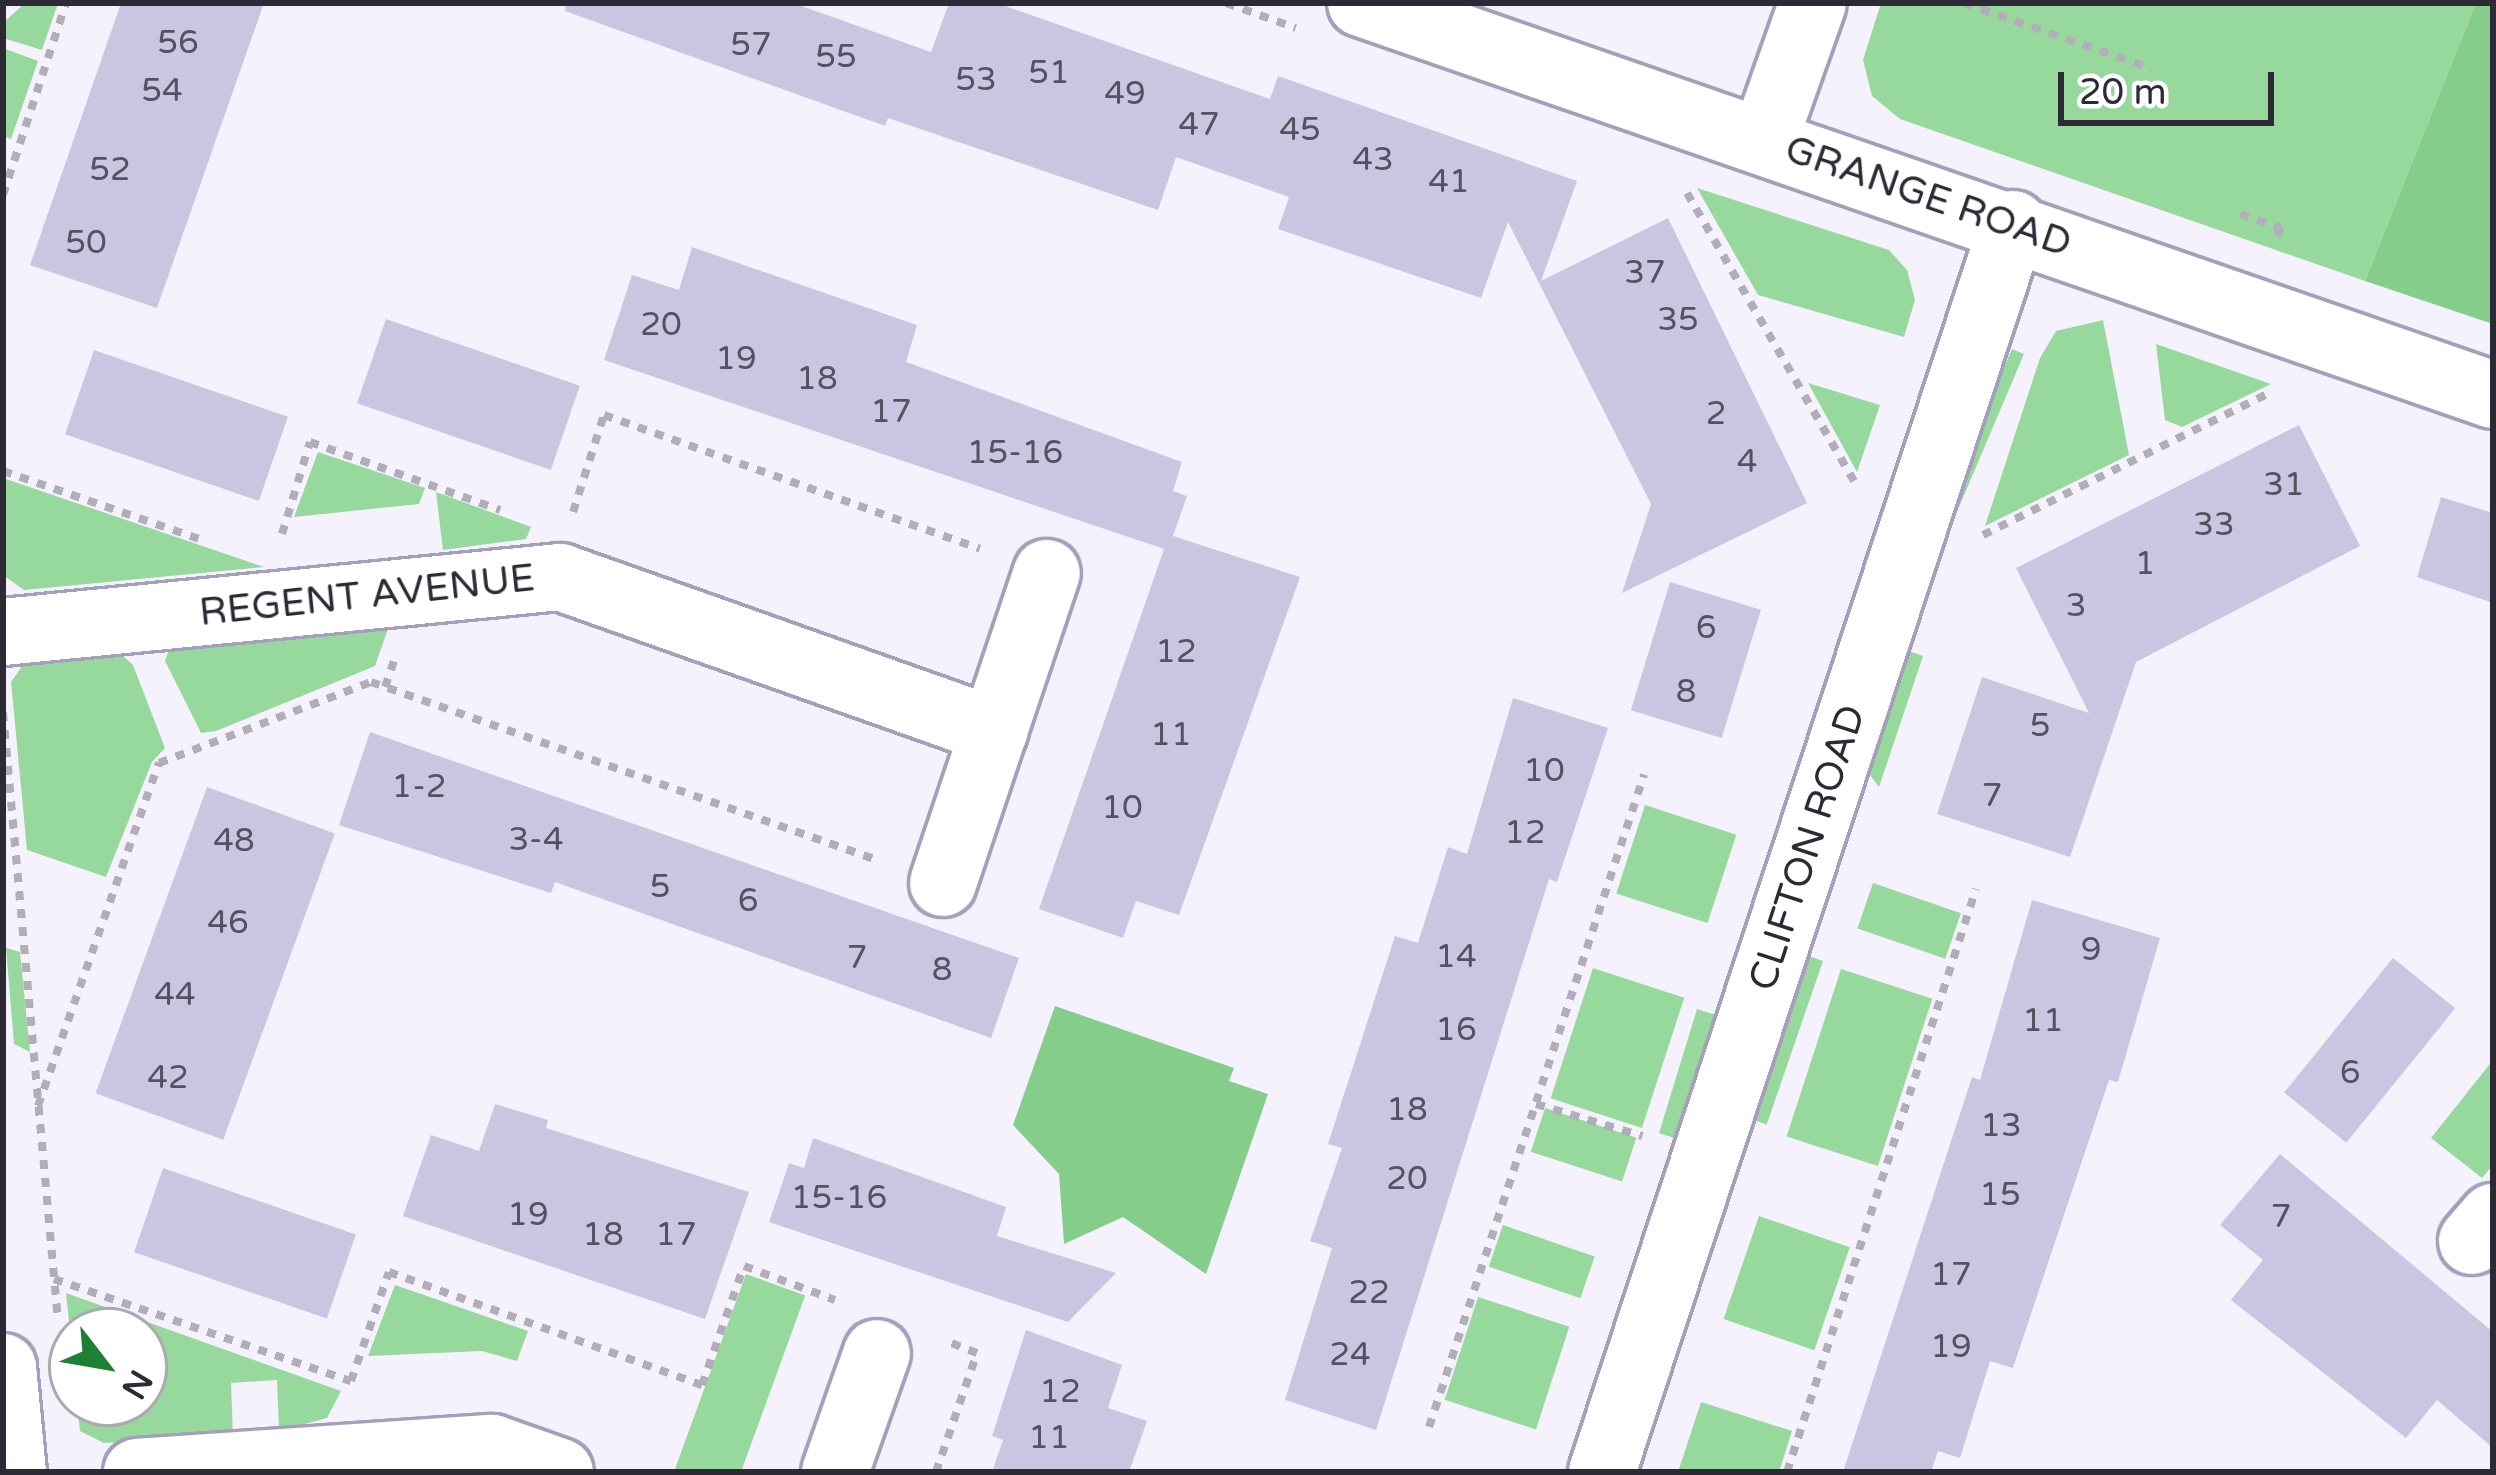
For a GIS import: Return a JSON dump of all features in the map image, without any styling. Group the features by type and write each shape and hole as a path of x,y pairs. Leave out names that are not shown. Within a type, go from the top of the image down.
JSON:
{"street":[{"path":"1764,141 1813,3"},
{"name":"GRANGE ROAD","path":"1338,19 1764,141 2493,395"},
{"name":"CLIFTON ROAD","path":"1602,1472 2013,224"},
{"path":"943,883 1047,573"},
{"name":"REGENT AVENUE","path":"3,632 560,577 994,731"},
{"path":"835,1472 887,1332"},
{"path":"13,1472 32,1355"},
{"path":"137,1472 492,1448 560,1472"}],"path":[{"path":"3,195 66,3"},
{"path":"1226,3 1338,19"},
{"path":"1964,3 2152,69"},
{"path":"1679,179 1861,493 1868,473"},
{"path":"2240,214 2281,228 2275,243 2255,236"},
{"path":"1978,520 1971,541 2290,382"},
{"path":"566,533 604,416 1047,573"},
{"path":"279,544 310,442 524,518"},
{"path":"3,471 205,542"},
{"path":"38,1106 159,764 371,682 943,883"},
{"path":"3,712 54,1279 32,1355"},
{"path":"1429,1427 1644,775"},
{"path":"1787,1472 1976,889"},
{"path":"1536,1103 1647,1137"},
{"path":"1640,1159 1654,1115"},
{"path":"54,1279 351,1381 389,1272 702,1385 744,1266 887,1332 977,1353 936,1472"}],"green space":[{"path":"25,3 58,3 42,50 3,38 3,23"},
{"path":"1881,3 2476,3 2365,281 1900,119 1872,96 1863,60"},
{"path":"2476,3 2493,3 2493,324 2365,281"},
{"path":"3,48 38,61 11,139 3,136"},
{"path":"1697,188 1889,250 1907,270 1915,300 1904,337 1758,295"},
{"path":"2103,320 2129,455 1985,526 2040,358 2056,331"},
{"path":"2156,344 2271,384 2182,427 2165,420"},
{"path":"2012,349 2024,354 1952,523 1940,517"},
{"path":"1808,383 1880,405 1857,472"},
{"path":"318,452 425,488 419,504 294,517"},
{"path":"3,478 264,567 24,590 3,575"},
{"path":"436,492 531,527 526,539 443,550"},
{"path":"391,620 375,666 216,731 201,733 165,661 171,644"},
{"path":"113,647 133,665 165,748 152,762 106,877 27,850 11,682 25,662"},
{"path":"1909,651 1923,656 1879,787 1870,775"},
{"path":"1645,805 1736,835 1708,923 1616,893"},
{"path":"1873,883 1961,913 1945,959 1857,928"},
{"path":"6,948 20,952 30,1052 14,1044"},
{"path":"1808,956 1823,961 1767,1125 1752,1119"},
{"path":"1593,968 1684,998 1642,1128 1551,1098"},
{"path":"1841,969 1932,999 1878,1166 1787,1136"},
{"path":"1055,1006 1234,1068 1229,1081 1268,1094 1206,1274 1123,1217 1064,1244 1059,1174 1013,1125"},
{"path":"1697,1009 1717,1015 1679,1139 1659,1133"},
{"path":"2493,1060 2493,1165 2482,1178 2431,1138"},
{"path":"1545,1108 1636,1138 1622,1181 1531,1152"},
{"path":"1759,1216 1850,1247 1814,1350 1724,1319"},
{"path":"1503,1225 1595,1257 1580,1298 1489,1267"},
{"path":"746,1274 805,1296 741,1472 674,1471"},
{"path":"395,1285 528,1331 517,1361 482,1351 368,1356"},
{"path":"66,1293 105,1307 67,1307"},
{"path":"1478,1297 1569,1327 1536,1429 1445,1400"},
{"path":"168,1329 341,1391 327,1418 279,1431 277,1380 231,1383 233,1436 104,1443 80,1427 168,1427"},
{"path":"1701,1402 1792,1431 1779,1472 1678,1472"}],"building":[{"path":"121,3 264,3 157,308 30,265"},
{"path":"566,3 793,3 931,52 949,3 997,3 1270,99 1278,76 1577,181 1541,281 1668,218 1807,503 1622,593 1651,504 1508,222 1481,298 1278,229 1289,197 1176,157 1158,210 888,118 885,126 565,11"},
{"path":"692,247 917,325 906,362 1182,462 1173,491 1187,496 1173,536 1300,577 1179,915 1136,901 1123,938 1039,909 1164,549 604,360 632,275 679,290"},
{"path":"386,319 580,386 551,470 357,403"},
{"path":"94,350 288,417 259,501 65,434"},
{"path":"2299,425 2360,546 2136,662 2070,857 1937,814 1982,677 2089,713 2016,568"},
{"path":"2441,497 2493,513 2493,603 2417,577"},
{"path":"1670,582 1761,610 1722,738 1631,710"},
{"path":"1513,698 1608,728 1557,882 1549,879 1376,1430 1285,1400 1332,1248 1310,1241 1342,1148 1328,1144 1395,936 1418,943 1448,847 1467,854"},
{"path":"370,732 1019,958 991,1038 555,882 551,893 339,825"},
{"path":"207,787 335,834 223,1140 96,1093"},
{"path":"2032,900 2160,938 2118,1082 2109,1080 2013,1368 1990,1361 1960,1458 1938,1451 1931,1472 1843,1472 1972,1077 1980,1080"},
{"path":"2393,958 2455,1008 2346,1143 2284,1092"},
{"path":"495,1104 548,1120 546,1128 749,1192 705,1319 403,1216 431,1135 479,1151"},
{"path":"813,1138 1006,1207 997,1236 1116,1273 1068,1322 769,1222 789,1163 804,1168"},
{"path":"2280,1154 2493,1332 2493,1448 2437,1400 2406,1438 2231,1300 2263,1260 2220,1225"},
{"path":"163,1168 356,1234 327,1319 134,1252"},
{"path":"1026,1330 1122,1365 1108,1408 1147,1421 1129,1472 992,1472 1003,1440 992,1436"}]}
